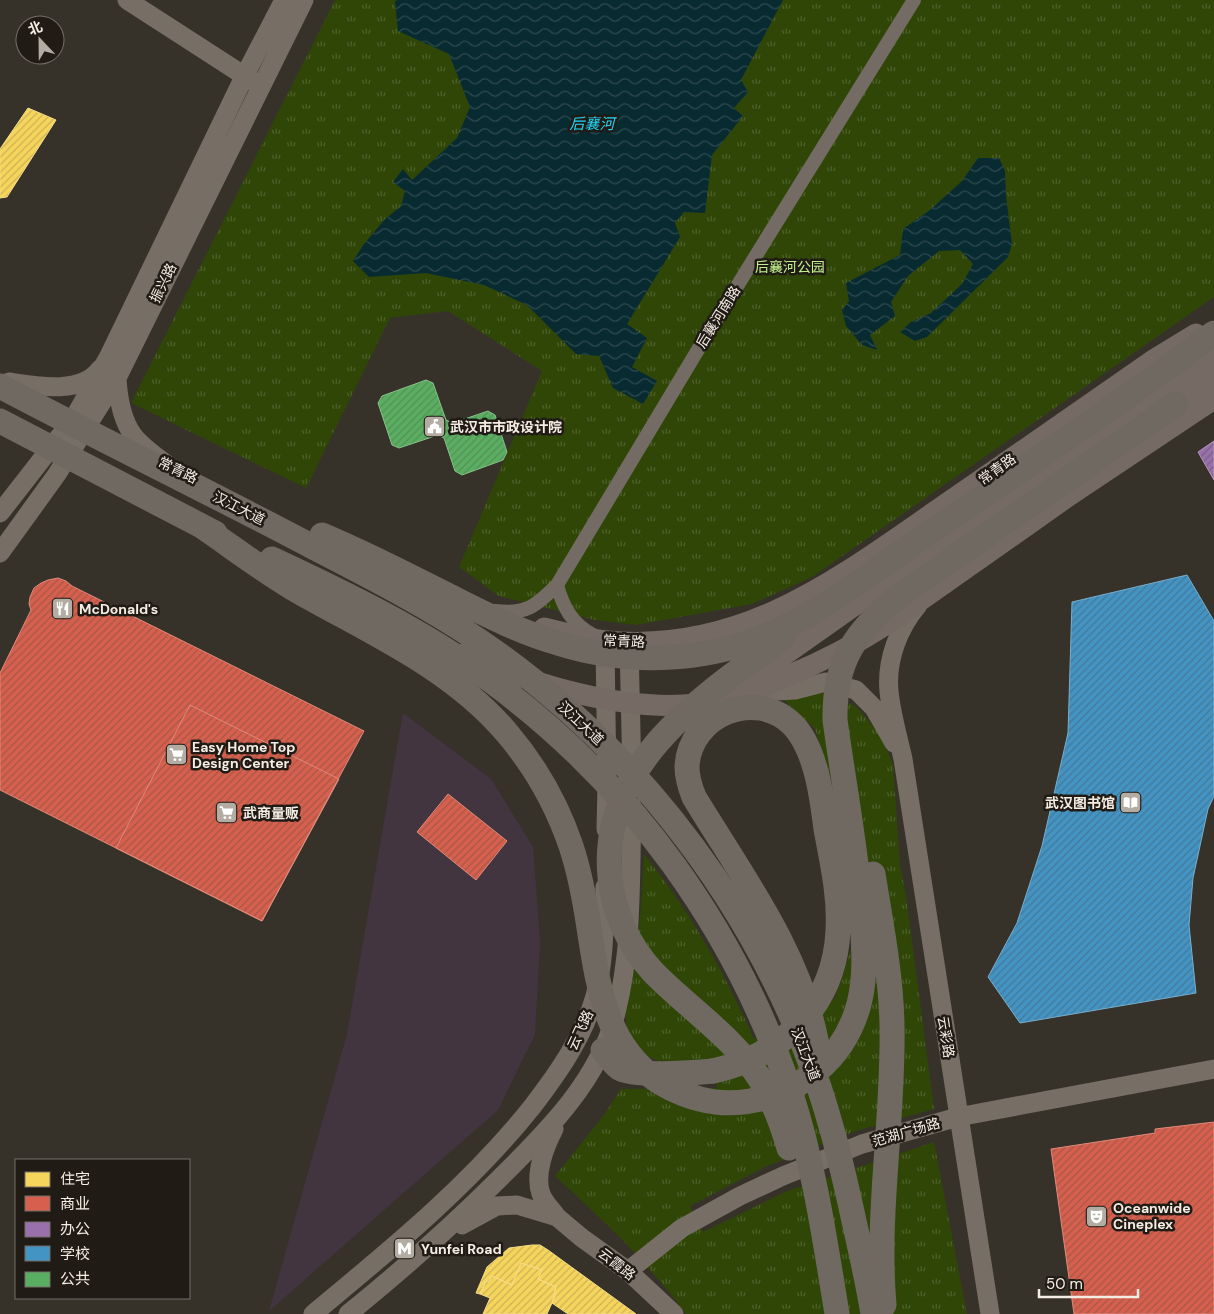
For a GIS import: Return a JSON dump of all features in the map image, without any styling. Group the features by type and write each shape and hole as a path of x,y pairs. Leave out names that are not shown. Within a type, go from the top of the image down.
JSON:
{"highway":[{"path":"836,1314 796,1167 780,1118 770,1096 744,1058 730,1043 654,972 633,945 619,916 614,900 609,863 612,833 620,805 639,766 660,738 708,693 830,602 1177,361 1214,332"},
{"name":"汉江大道","path":"3,382 126,452 226,501 408,597 478,640 574,715 626,766 684,835 726,895 752,937 789,1010 831,1124 873,1314"},
{"path":"200,526 300,593 358,623 443,676 473,699 505,731 545,787 571,846 583,894 601,996 611,1026 627,1052 638,1064 662,1083 690,1096 712,1101 735,1103 752,1101 784,1092 812,1075 835,1052 852,1024 862,992 863,932 857,870 835,720 836,690 844,662 859,635 880,612 927,575 1180,411"},
{"name":"汉江大道","path":"0,421 200,526 301,572 422,635 490,680 554,731 584,759 639,819 669,858 709,917 738,969 767,1031 791,1095 804,1142 824,1233 836,1314"},
{"path":"226,501 300,526 368,554 472,607 531,634 559,644 603,654 677,657 725,649 748,643 773,632 830,602"},
{"path":"602,1050 620,1069 635,1073 713,1071 730,1067 760,1056 773,1047 797,1027 807,1015 812,1009 824,989 830,974 837,944 838,914 824,812 809,752 799,732 792,724 778,714 763,709 741,708 730,710 711,721 697,736 692,746 687,766 688,777 694,797 744,875 770,920 806,1001 808,1008 810,1016 814,1030 831,1124"},
{"path":"835,720 849,755 861,801 887,958 891,994 892,1048 882,1238 885,1314"}],"main road":[{"name":"常青路","path":"3,382 392,576 453,601 508,618 605,641 672,640 720,631 763,617 803,598 851,570 1155,359 1214,324"},
{"path":"698,704 726,691 790,651 1085,443 1214,358"},
{"path":"0,428 180,523 442,645 525,678 606,699 670,706 698,704 751,692 854,645 924,598 1180,411 1212,384"}],"street":[{"path":"127,0 252,81"},
{"name":"振兴路","path":"0,553 56,458 81,421 117,378 252,81 284,0"},
{"name":"振兴路","path":"81,421 109,356 252,81 304,0"},
{"name":"后襄河南路","path":"453,601 487,610 512,613 529,608 543,599 557,585 705,338 914,0"},
{"name":"振兴路","path":"3,382 52,388 83,382 97,374 109,356"},
{"path":"117,378 118,391 125,417 133,435 166,464"},
{"name":"振兴路","path":"0,513 56,458"},
{"path":"557,585 561,602 572,619 589,633 605,641"},
{"name":"云彩路","path":"924,598 907,618 898,636 892,660 889,690 903,759 990,1314"},
{"name":"云飞路","path":"313,1314 421,1222 498,1147 550,1084 567,1059 584,1028 595,996 601,966 607,795 605,641"},
{"name":"云飞路","path":"348,1314 437,1239 531,1147 568,1106 587,1079 602,1050 616,1014 624,972 629,926 632,787 629,642"},
{"path":"751,692 795,690 826,682 856,690 874,708 903,759"},
{"name":"范湖广场路","path":"628,1271 682,1228 740,1196 783,1176 862,1144 958,1117 1214,1069"},
{"path":"557,1217 541,1194 539,1173 548,1139 568,1106"},
{"path":"437,1239 497,1206 517,1205 557,1217"},
{"name":"云霞路","path":"557,1217 582,1238 628,1271 674,1314"}],"shaded area":[{"path":"403,713 491,779 533,847 540,941 535,1034 498,1110 269,1311 347,1034"}],"green space":[{"name":"后襄河公园","path":"335,0 1214,0 1214,297 812,577 752,604 636,625 595,620 499,596 459,567 542,371 448,311 390,318 306,488 131,403"},
{"path":"821,692 856,706 881,736 893,764 900,865 906,896 934,1109 856,1131 765,1167 690,1206 703,1232 787,1191 934,1142 967,1314 686,1314 640,1259 555,1176 604,1115 621,1089 717,1088 712,1059 664,1063 644,1055 627,1031 625,1008 633,977 641,907 644,854 676,897 701,936 729,987 754,1039 818,1014 834,999 852,944 851,911 833,786 815,729 782,698"}],"water":[{"name":"后襄河","path":"397,0 783,0 741,80 748,92 734,108 743,116 712,155 705,213 684,212 675,223 680,237 627,324 647,338 632,367 657,381 643,404 613,388 599,356 576,354 527,305 484,285 426,273 369,277 353,261 364,244 385,219 401,206 405,191 393,182 403,169 412,180 457,138 470,107 449,54 398,31 395,2"},
{"path":"978,158 999,158 1005,171 1012,244 1008,257 927,337 915,341 900,332 911,322 931,313 962,284 973,264 960,250 939,251 908,276 891,302 895,316 870,335 877,350 862,345 846,326 842,310 849,301 846,283 900,255 903,229 930,210 962,181"}],"building: 住宅":[{"path":"28,108 56,120 7,197 0,198 0,149"},
{"path":"540,1245 548,1250 636,1314 568,1314 552,1303 556,1287 538,1279 542,1270 521,1263 512,1285 492,1276 489,1282 486,1281 480,1294 476,1293 487,1267 509,1248"},
{"path":"521,1263 542,1270 538,1279 556,1287 554,1293 556,1294 547,1314 483,1314 490,1298 480,1294 486,1281 489,1282 492,1276 512,1285"}],"building: 商业":[{"name":"Easy Home Top Design Center","path":"58,578 364,731 262,921 0,790 0,673 31,610 29,604 34,588 48,580"},
{"name":"武商量贩","path":"190,705 339,779 262,921 116,848"},
{"path":"448,794 507,841 476,880 417,832"},
{"path":"1214,1122 1214,1314 1074,1314 1051,1149 1155,1133 1155,1129"}],"building: 办公":[{"path":"1214,441 1214,480 1198,452"}],"building: 学校":[{"name":"武汉图书馆","path":"1187,575 1214,621 1214,796 1208,809 1193,878 1189,925 1196,993 1020,1023 988,977 1017,923 1042,846 1068,733 1072,602"}],"building: 公共":[{"path":"426,380 433,383 446,420 453,423 488,411 495,415 507,452 503,460 462,475 455,471 444,438 438,435 399,448 392,445 378,403 382,396"}],"place":[{"name":"武汉市市政设计院","path":"434,427"},
{"name":"McDonald's","path":"63,609"},
{"name":"Easy Home Top Design Center","path":"176,755"},
{"name":"武汉图书馆","path":"1131,803"},
{"name":"武商量贩","path":"227,813"},
{"name":"Oceanwide Cineplex","path":"1097,1216"},
{"name":"Yunfei Road","path":"405,1249"}]}
